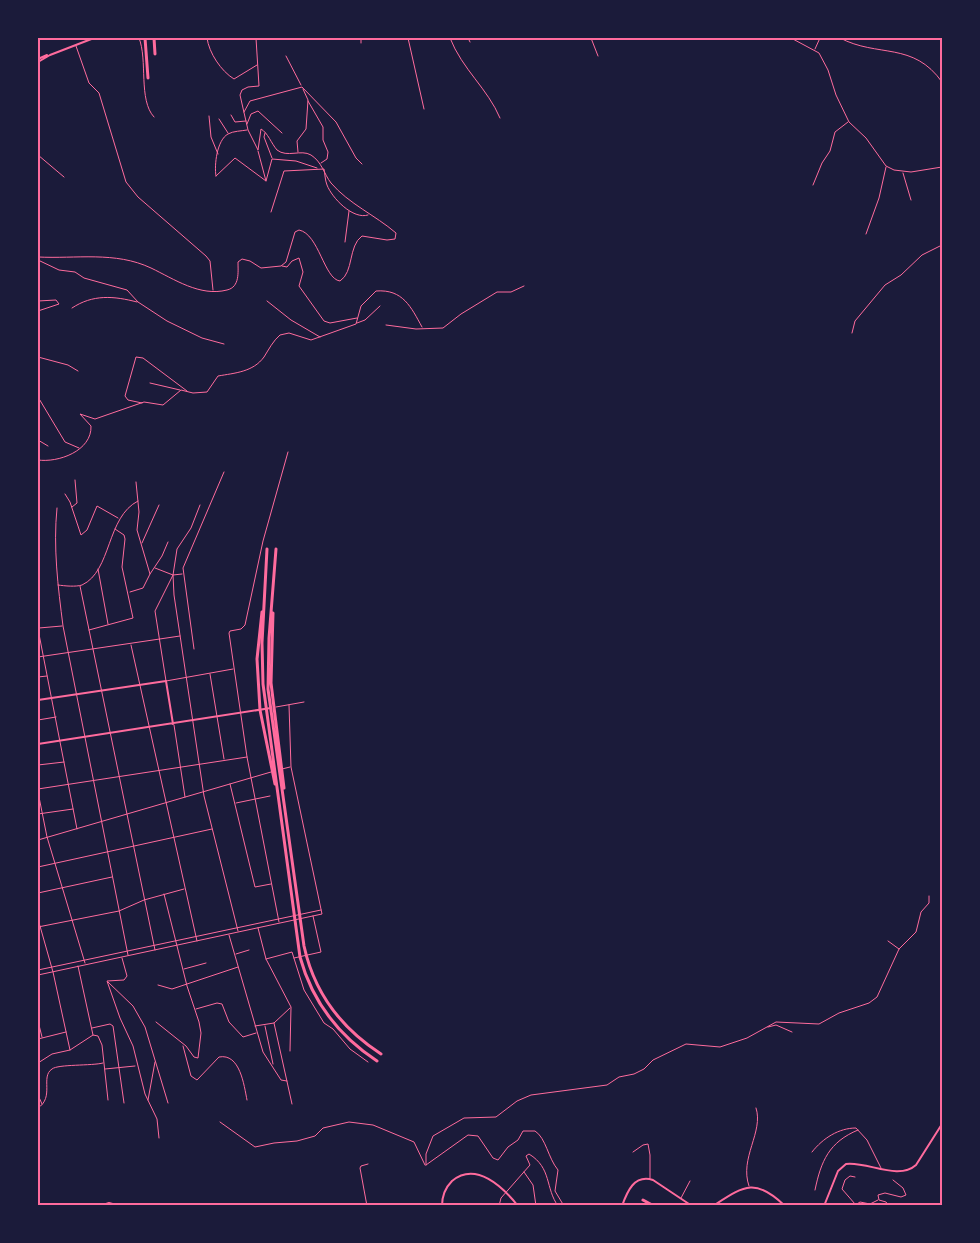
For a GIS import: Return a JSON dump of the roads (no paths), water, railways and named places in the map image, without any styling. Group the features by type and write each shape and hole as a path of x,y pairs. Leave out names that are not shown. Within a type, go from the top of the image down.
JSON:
{"highway":[{"path":"145,38 148,78"},
{"path":"154,38 155,54"},
{"path":"267,549 263,684 302,965 317,999 335,1025 377,1061"},
{"path":"276,549 268,652 268,689 308,963 317,987 334,1012 355,1034 381,1054"},
{"path":"264,602 258,633 260,710 272,778 277,790"},
{"path":"272,604 274,625 271,668 273,708 278,734 284,801"},
{"path":"643,1200 654,1206"}],"street":[{"path":"38,61 94,38"},
{"path":"139,38 144,54 147,106 154,117"},
{"path":"207,38 215,57 227,74 234,79 258,65"},
{"path":"256,38 259,86 248,87 242,90 240,95 248,130 258,150 266,181"},
{"path":"361,38 361,43"},
{"path":"408,38 424,109"},
{"path":"450,38 471,76 484,92 500,118"},
{"path":"468,38 470,42"},
{"path":"591,38 598,56"},
{"path":"791,38 801,45 815,50 828,70 836,95 849,122 866,138 886,166 903,172 942,167"},
{"path":"815,50 820,38"},
{"path":"840,38 859,46 893,51 919,59 937,73 942,82"},
{"path":"75,45 89,83 99,93 126,182 138,197 210,261 213,291"},
{"path":"286,56 323,127 323,140 328,152 327,159 320,163"},
{"path":"244,112 245,106 250,101 302,87"},
{"path":"302,87 336,122 356,158 362,164"},
{"path":"298,153 297,141 306,132 308,100"},
{"path":"247,124 251,114 258,112 282,133"},
{"path":"231,115 235,122 246,120"},
{"path":"209,116 211,137 218,155"},
{"path":"219,119 228,133"},
{"path":"813,185 822,163 830,151 835,132 849,122"},
{"path":"258,150 260,146 259,130 263,129 278,151 286,154 308,153 324,168 330,182 397,235 392,240 362,236 354,241 343,279 336,280 315,244 302,230 295,232 286,262 281,266"},
{"path":"248,130 228,133 214,166 216,176 235,158 266,181"},
{"path":"265,132 264,137 272,159 266,181"},
{"path":"38,155 64,177"},
{"path":"272,159 296,161 318,169"},
{"path":"866,234 879,198 886,166"},
{"path":"272,212 284,170 324,168"},
{"path":"324,168 327,186 332,193 349,210 360,216 369,214"},
{"path":"903,172 911,200"},
{"path":"345,242 349,210"},
{"path":"852,333 855,321 885,285 901,275 922,255 942,245"},
{"path":"38,257 76,255 116,258 150,267 189,286 213,291 228,290 235,286 238,262 242,259 250,261 261,268 287,267 292,260 299,258 304,272 299,286 324,321 330,323 357,318"},
{"path":"38,260 59,270 75,272 84,278 120,288 131,294 138,302 192,334 224,344"},
{"path":"386,325 416,329 422,327 437,330 498,292 511,292 524,286"},
{"path":"356,324 361,306 376,291 385,290 404,297 422,327"},
{"path":"72,308 82,301 96,298 115,297 138,302"},
{"path":"38,301 56,300 59,304 58,306 38,311"},
{"path":"267,301 292,320 321,337"},
{"path":"150,383 180,390 208,392 218,376 241,373 254,366 262,359 274,340 282,334 311,340 365,320 380,306"},
{"path":"38,357 78,371"},
{"path":"180,390 163,405 128,400 125,396 136,357 143,358 188,391"},
{"path":"38,397 65,442 80,448"},
{"path":"38,460 52,460 71,455 80,448 89,438 92,429 80,414 99,418 142,403"},
{"path":"38,440 48,446"},
{"path":"280,924 248,756 229,634 230,630 241,629 246,626 263,541 288,452"},
{"path":"194,650 183,574 190,548 224,472"},
{"path":"71,507 77,502 74,480"},
{"path":"136,482 138,501 137,530 150,574"},
{"path":"65,494 82,535 87,530 97,506 119,518"},
{"path":"58,585 80,586 90,579 98,568 119,518 129,505 138,501"},
{"path":"141,544 158,505"},
{"path":"185,798 155,608 173,575 179,544 191,528 200,505"},
{"path":"57,508 55,530 58,585 63,626 128,956"},
{"path":"88,630 133,618 129,592 122,567 125,539 124,535 115,529"},
{"path":"129,592 143,588 168,542"},
{"path":"98,568 108,624"},
{"path":"155,568 173,575 183,574"},
{"path":"173,575 204,792 238,932"},
{"path":"80,586 155,950"},
{"path":"63,626 38,629 77,829"},
{"path":"38,657 131,645 181,636"},
{"path":"131,645 138,685 197,941"},
{"path":"38,700 234,668"},
{"path":"210,673 224,760"},
{"path":"38,678 48,676"},
{"path":"38,744 304,702"},
{"path":"38,975 322,914 291,767 289,705"},
{"path":"38,720 56,717"},
{"path":"38,789 248,756"},
{"path":"38,765 64,762"},
{"path":"38,840 291,767"},
{"path":"230,784 255,887 272,884"},
{"path":"38,792 47,837 85,964"},
{"path":"235,803 270,796"},
{"path":"38,814 73,808"},
{"path":"38,867 107,850 212,830"},
{"path":"38,893 112,877"},
{"path":"39,927 119,910 144,900 185,889"},
{"path":"156,1022 198,1058 201,1032 176,946 164,894"},
{"path":"426,1166 426,1154 433,1136 464,1118 496,1117 517,1101 531,1095 605,1086 619,1077 634,1074 644,1069 653,1060 684,1045 705,1044 720,1047 744,1040 778,1021 819,1024 839,1013 869,1003 877,997 899,949 916,932 920,912 929,903 929,896"},
{"path":"38,970 322,910"},
{"path":"293,958 321,952 313,916"},
{"path":"38,919 70,1050"},
{"path":"258,928 266,959 291,1007 290,1051"},
{"path":"229,934 264,1054 282,1080 286,1081"},
{"path":"888,941 899,949"},
{"path":"235,954 249,950"},
{"path":"266,959 292,952 304,990 324,1023 333,1029 350,1049 368,1062"},
{"path":"107,981 124,980 127,976 122,957"},
{"path":"184,969 206,963"},
{"path":"78,966 93,1035"},
{"path":"158,985 172,989 187,986 239,967"},
{"path":"107,981 139,1015 156,1060 168,1103"},
{"path":"107,981 120,1018 131,1039 148,1100 157,1119 158,1138"},
{"path":"195,1010 217,1003 222,1004 229,1022 243,1037 257,1033"},
{"path":"255,1026 274,1023 291,1007"},
{"path":"38,1021 42,1038"},
{"path":"274,1023 292,1104"},
{"path":"92,1028 110,1024 113,1026 124,1103"},
{"path":"762,1029 774,1024 792,1032"},
{"path":"265,1025 273,1065"},
{"path":"38,1039 66,1032"},
{"path":"93,1035 98,1036 102,1045 108,1100"},
{"path":"38,1064 52,1054 70,1050 93,1035"},
{"path":"184,1046 185,1058 194,1079 200,1078 219,1057 227,1056 231,1059 242,1075 246,1100"},
{"path":"148,1100 156,1060"},
{"path":"38,1108 42,1105 48,1090 47,1076 52,1069 103,1063"},
{"path":"104,1069 137,1066"},
{"path":"38,1096 42,1105"},
{"path":"749,1186 746,1173 749,1150 759,1122 756,1108"},
{"path":"220,1122 255,1147 297,1141 315,1136 323,1128 345,1122 369,1123 414,1142 426,1166"},
{"path":"824,1206 838,1171 846,1164 902,1171 913,1168 942,1124"},
{"path":"812,1152 820,1143 837,1132 850,1128 859,1130 870,1146 881,1168"},
{"path":"815,1190 820,1166 825,1156 849,1134 859,1130"},
{"path":"426,1166 468,1135 478,1136 493,1158 498,1160 508,1147 518,1140 523,1131 535,1131 541,1136 550,1160 558,1170 555,1191 564,1206"},
{"path":"634,1152 643,1145 648,1144 650,1179"},
{"path":"499,1206 501,1198 530,1163 526,1156 531,1154 548,1175 551,1192 558,1206"},
{"path":"367,1206 360,1168 368,1164"},
{"path":"523,1171 533,1185 536,1206"},
{"path":"442,1206 446,1188 457,1178 465,1175 484,1176 508,1194 518,1206"},
{"path":"854,1177 850,1176 845,1180 842,1189 854,1205 860,1202 872,1204 878,1200 878,1195 882,1193 901,1197 906,1195 903,1188 893,1180"},
{"path":"622,1206 631,1185 650,1179 692,1206"},
{"path":"681,1198 690,1181"},
{"path":"713,1206 736,1190 749,1186 766,1190 785,1206"},
{"path":"878,1200 886,1202 889,1206"},
{"path":"100,1206 109,1203 120,1206"}]}
